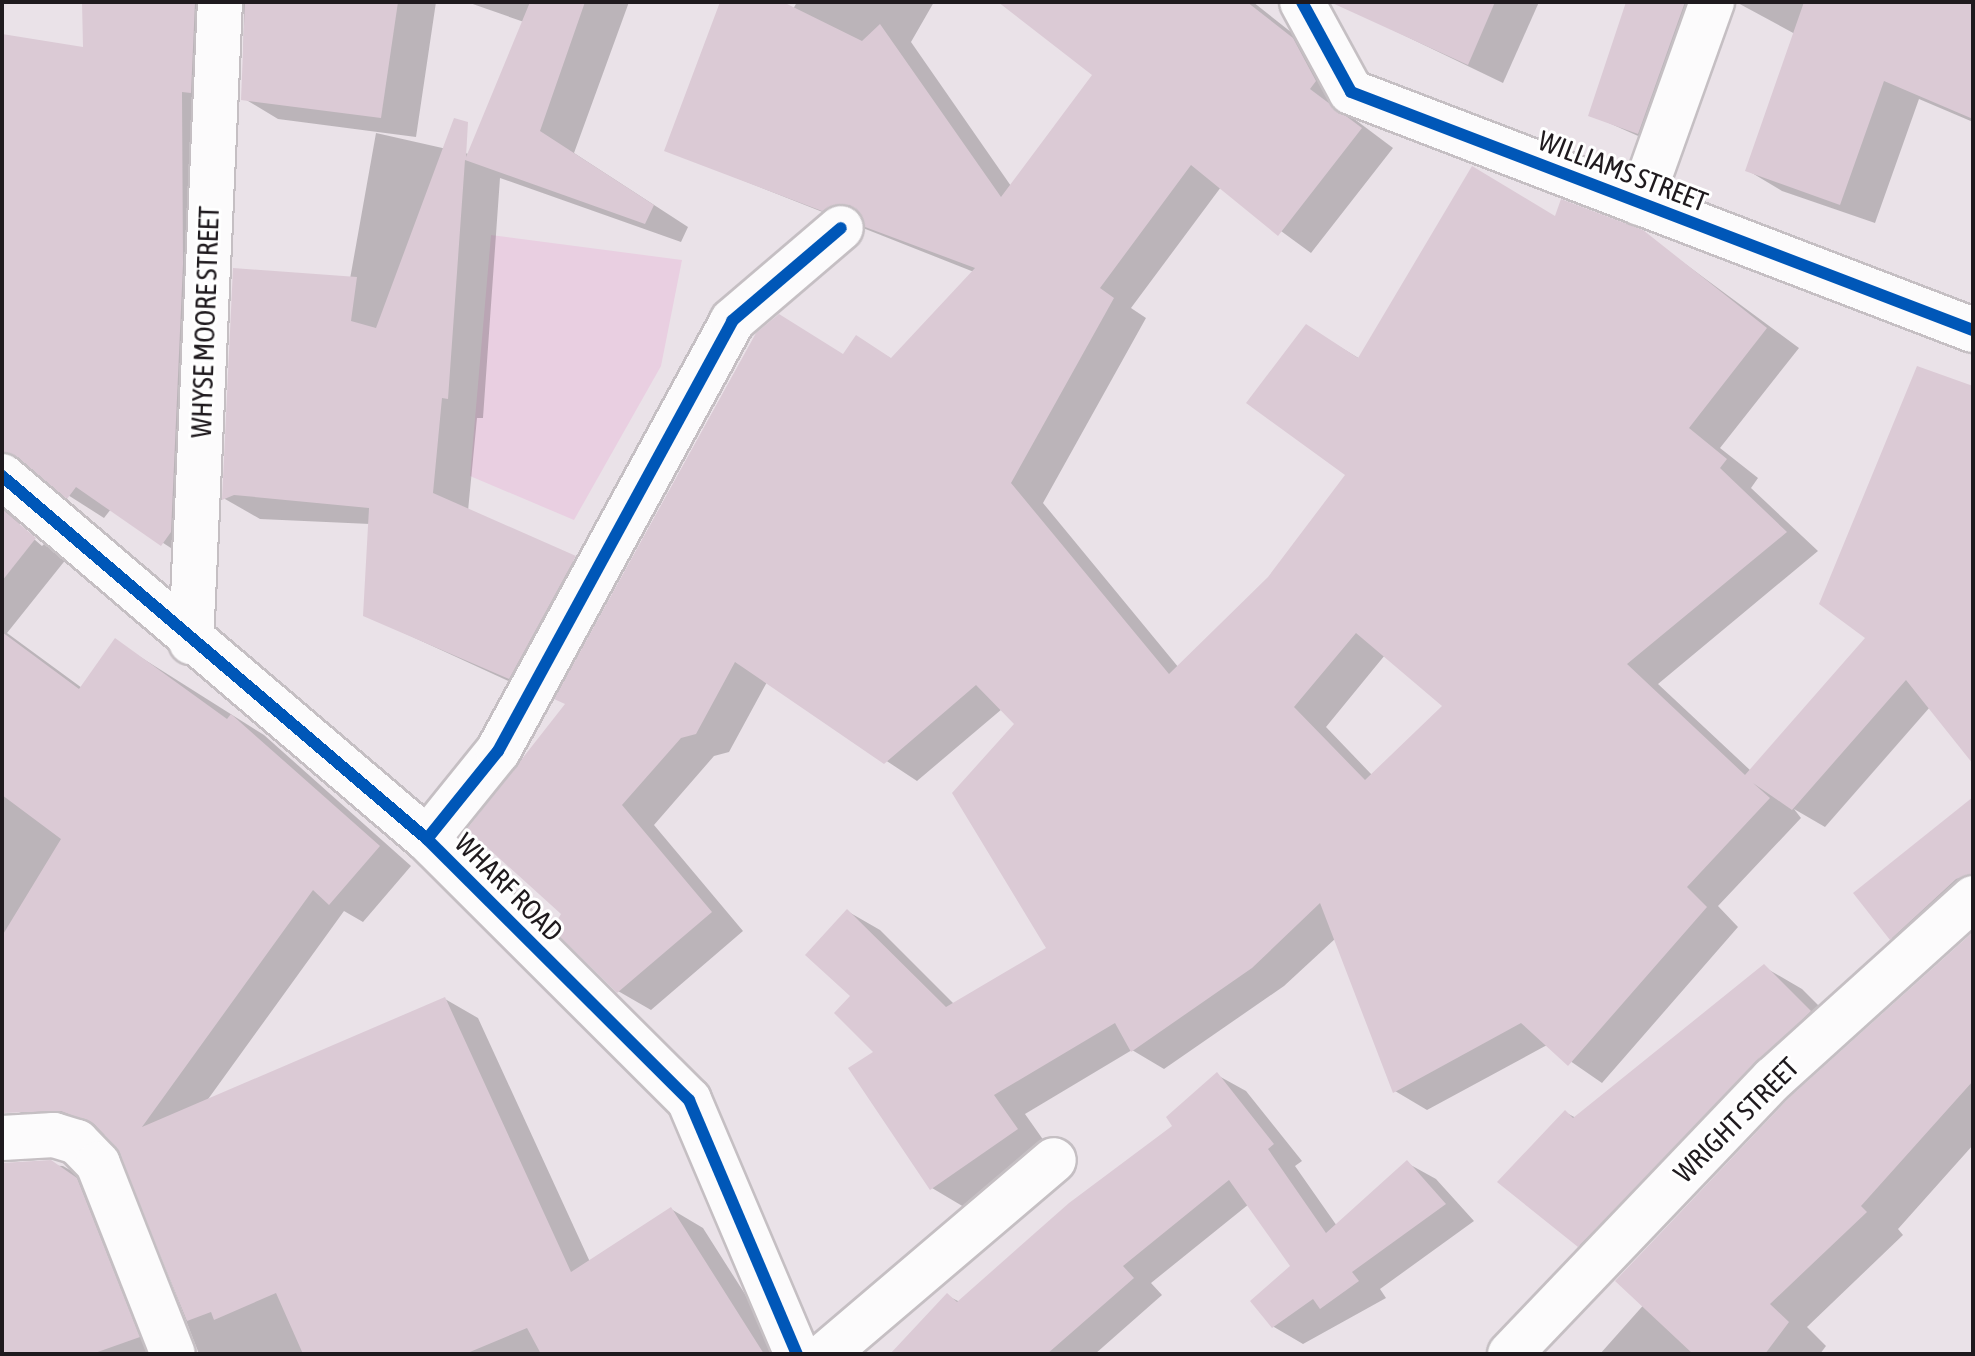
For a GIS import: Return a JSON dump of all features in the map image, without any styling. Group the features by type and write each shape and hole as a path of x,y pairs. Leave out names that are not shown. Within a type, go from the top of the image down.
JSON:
{"street":[{"name":"WHYSE MOORE STREET","path":"191,642 220,2"},
{"name":"WILLIAMS STREET","path":"1302,2 1351,92 1973,330"},
{"path":"1640,203 1712,2"},
{"path":"427,839 498,751 732,321 841,228"},
{"name":"WHARF ROAD","path":"2,476 191,642 427,839 689,1100 797,1354"},
{"name":"WRIGHT STREET","path":"1510,1354 1773,1079 1973,898"},
{"path":"2,1138 54,1135 77,1142 98,1164 173,1354"},
{"path":"826,1354 1054,1160"}],"shaded area":[{"path":"491,235 682,260 661,366 574,520 470,476"}],"building":[{"path":"82,2 195,2 191,93 182,92 183,264 171,532 161,546 76,487 67,499 2,452 2,34 83,47"},
{"path":"245,2 398,2 381,118 241,100"},
{"path":"530,2 585,2 540,131 654,205 645,224 465,160 448,399 442,398 433,493 576,556 509,679 363,616 369,508 234,495 222,500 233,268 357,277 351,321 376,328 454,118 468,122 466,157"},
{"path":"720,2 783,2 862,41 880,24 1001,197 1092,75 998,2 1247,2 1293,38 1316,81 1310,89 1362,128 1278,236 1191,165 1100,288 1114,298 1011,483 1169,674 1268,577 1345,475 1246,403 1306,324 1358,358 1472,166 1555,216 1561,199 1643,230 1767,328 1689,428 1727,459 1720,468 1787,532 1627,664 1745,775 1865,638 1819,604 1917,366 1973,386 1973,764 1906,680 1792,810 1753,783 1770,798 1687,887 1707,907 1568,1066 1521,1023 1393,1093 1320,903 1252,968 1131,1052 1115,1023 994,1095 1018,1129 930,1190 848,1068 873,1052 834,1013 850,996 805,955 847,909 946,1007 1046,948 952,793 1014,724 976,685 884,764 735,662 696,734 681,738 622,805 712,912 617,993 552,929 561,914 467,829 565,704 554,699 756,333 779,314 843,354 856,335 891,358 975,268 865,227 850,205 822,211 664,151","holes":["1356,633 1442,706 1365,780 1294,707"]},
{"path":"1330,2 1495,2 1468,65"},
{"path":"1626,2 1685,2 1638,134 1588,116"},
{"path":"1804,2 1973,2 1973,119 1884,81 1840,205 1745,171"},
{"path":"2,509 36,538 2,581"},
{"path":"2,632 79,689 115,638 227,719 231,714 380,846 329,905 313,890 142,1127 445,997 571,1272 671,1207 764,1354 541,1354 527,1328 465,1354 303,1354 276,1293 214,1320 211,1312 187,1321 116,1147 94,1124 61,1111 2,1113 2,936 61,839 2,795"},
{"path":"1973,797 1973,874 1956,879 1890,940 1853,893"},
{"path":"1973,932 1973,1081 1861,1206 1867,1212 1770,1304 1789,1322 1765,1354 1693,1354 1615,1281 1790,1097"},
{"path":"1764,964 1811,1011 1578,1247 1497,1182 1565,1110 1573,1118"},
{"path":"1217,1072 1274,1144 1268,1149 1326,1233 1407,1160 1446,1204 1352,1272 1359,1281 1320,1309 1313,1299 1272,1328 1250,1301 1290,1266 1229,1180 1123,1266 1134,1278 1047,1354 890,1354 947,1293 957,1302 1069,1203 1172,1126 1166,1117"},
{"path":"51,1160 77,1178 140,1337 92,1354 2,1354 2,1163"}],"cycle path":[{"path":"1302,2 1351,92 1973,330"},
{"path":"427,839 498,751 732,321 841,228"},
{"path":"2,476 427,839 689,1100 797,1354"}]}
